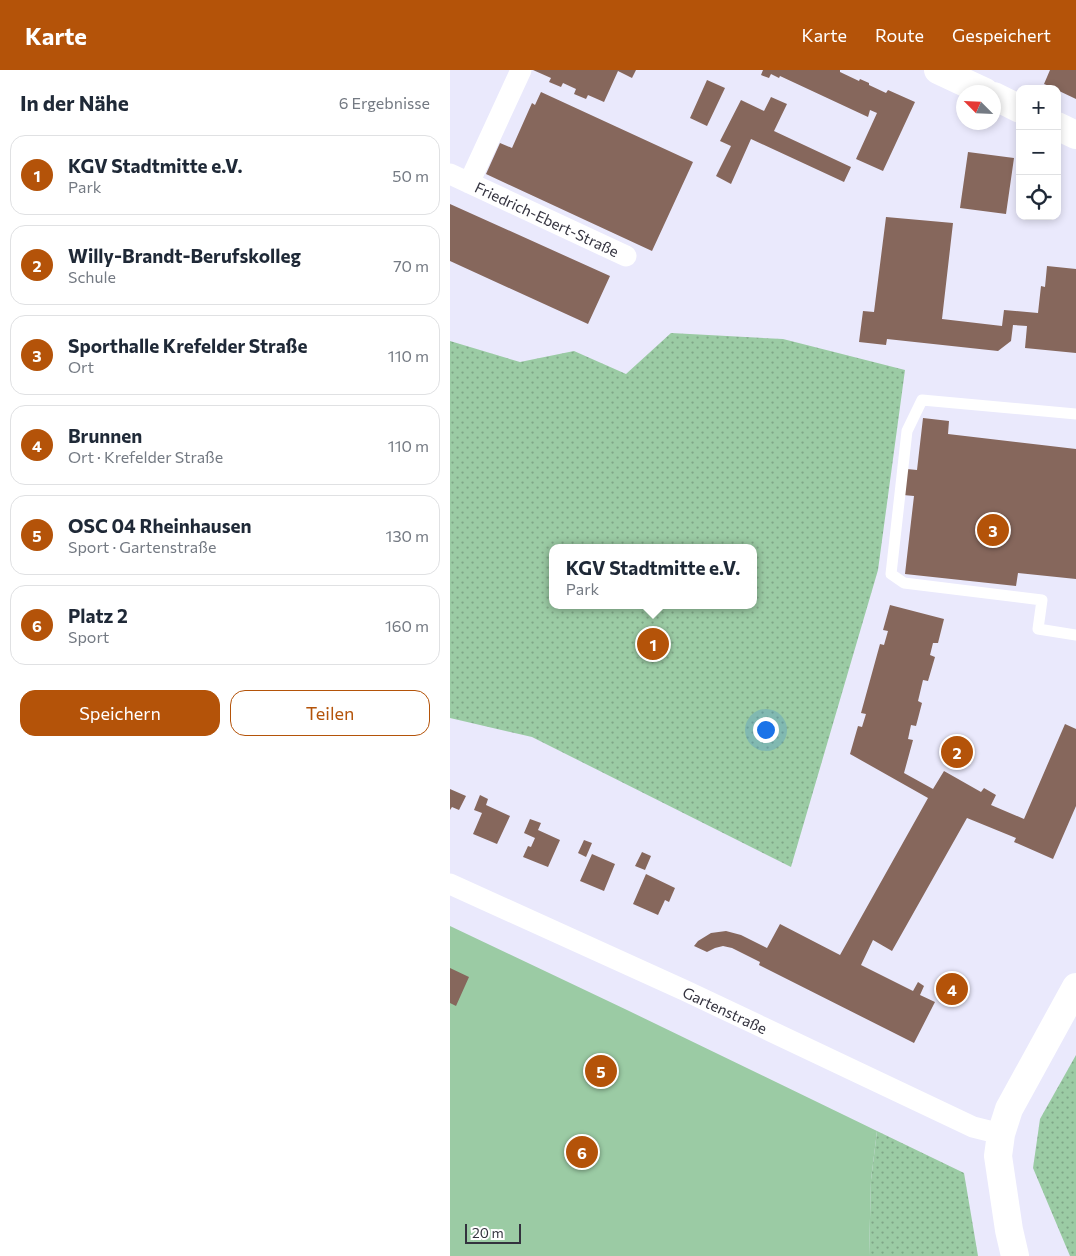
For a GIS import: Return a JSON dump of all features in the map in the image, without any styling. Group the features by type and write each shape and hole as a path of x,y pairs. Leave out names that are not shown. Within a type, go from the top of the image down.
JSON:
{"street":[{"name":"Friedrich-Ebert-Straße","path":"521,70 459,178 626,256"},
{"path":"938,70 970,85"},
{"path":"1001,100 1016,107"},
{"path":"1061,128 1076,135"},
{"name":"Gartenstraße","path":"450,884 686,991 973,1127 1001,1134"},
{"path":"1015,1256 1009,1230 998,1156 1001,1134 1009,1109 1076,987"}],"lane":[{"path":"1076,414 922,400 907,431 890,574 904,583 1042,600 1038,630 1076,635"}],"green space":[{"path":"671,333 783,339 905,370 878,570 791,867 532,737 450,718 450,341 520,362 574,351 626,374"},
{"path":"450,926 877,1131 871,1180 869,1256 450,1256"},
{"path":"1076,1055 1076,1256 1070,1256 1033,1168 1040,1119"},
{"path":"877,1131 964,1173 978,1256 869,1256 871,1180"}],"building":[{"path":"533,70 636,70 632,78 618,71 604,102 588,95 586,99 574,94 576,89 563,83 561,87 549,82 551,78"},
{"path":"763,70 840,70 840,72 859,81 860,79 869,83 869,85 886,93 888,90 915,102 883,171 856,159 877,113 870,110 868,117 780,76 779,78 771,74 769,78 761,75"},
{"path":"1050,70 1076,70 1076,99 1061,92 1061,85 1044,84"},
{"path":"707,80 725,88 707,126 690,118"},
{"path":"541,92 693,162 652,251 486,174 500,143 512,148 532,103 535,105"},
{"path":"771,97 787,104 774,131 851,167 844,182 751,139 731,184 716,176 731,146 720,141 741,100 764,111"},
{"path":"968,152 1014,158 1006,214 960,208"},
{"path":"450,204 610,276 588,324 450,261"},
{"path":"886,217 953,223 942,319 1002,326 1004,310 1038,313 1041,286 1045,287 1047,266 1076,269 1076,353 1025,348 1027,326 1013,325 1011,341 998,351 887,339 886,345 859,342 863,311 874,312"},
{"path":"923,418 949,421 948,434 1076,449 1076,579 1018,573 1016,586 905,574 914,496 903,495 907,469 917,470"},
{"path":"890,605 944,619 938,643 933,643 930,655 935,657 928,681 923,680 918,701 922,703 916,726 911,725 908,739 913,740 904,773 933,789 944,771 981,792 984,788 996,795 991,805 1024,819 1065,724 1076,729 1076,806 1053,859 1014,842 1016,838 967,818 892,951 873,940 861,965 913,991 918,982 924,986 920,995 935,1002 914,1043 759,965 760,962 732,948 723,946 707,952 694,946 698,941 711,933 726,931 741,935 767,948 780,924 840,955 928,798 850,754 858,726 862,727 866,714 861,713 880,644 884,645 888,631 883,630"},
{"path":"450,789 466,796 459,810 452,807 450,810"},
{"path":"480,795 488,799 486,805 510,816 497,844 473,834 482,813 474,810"},
{"path":"530,819 541,823 538,830 560,840 548,867 523,857 528,846 531,847 535,838 524,833"},
{"path":"584,840 592,843 586,857 578,853"},
{"path":"642,852 651,856 645,870 635,866"},
{"path":"592,854 615,864 604,891 580,881"},
{"path":"646,874 675,888 669,902 665,900 658,915 633,904"},
{"path":"450,968 469,977 456,1006 450,1003"}],"place":[{"name":"Sporthalle Krefelder Straße","path":"993,530"},
{"name":"KGV Stadtmitte e.V.","path":"653,644"},
{"name":"Willy-Brandt-Berufskolleg","path":"957,752"},
{"name":"Brunnen","path":"952,989"},
{"name":"OSC 04 Rheinhausen","path":"601,1071"},
{"name":"Platz 2","path":"582,1152"}]}
